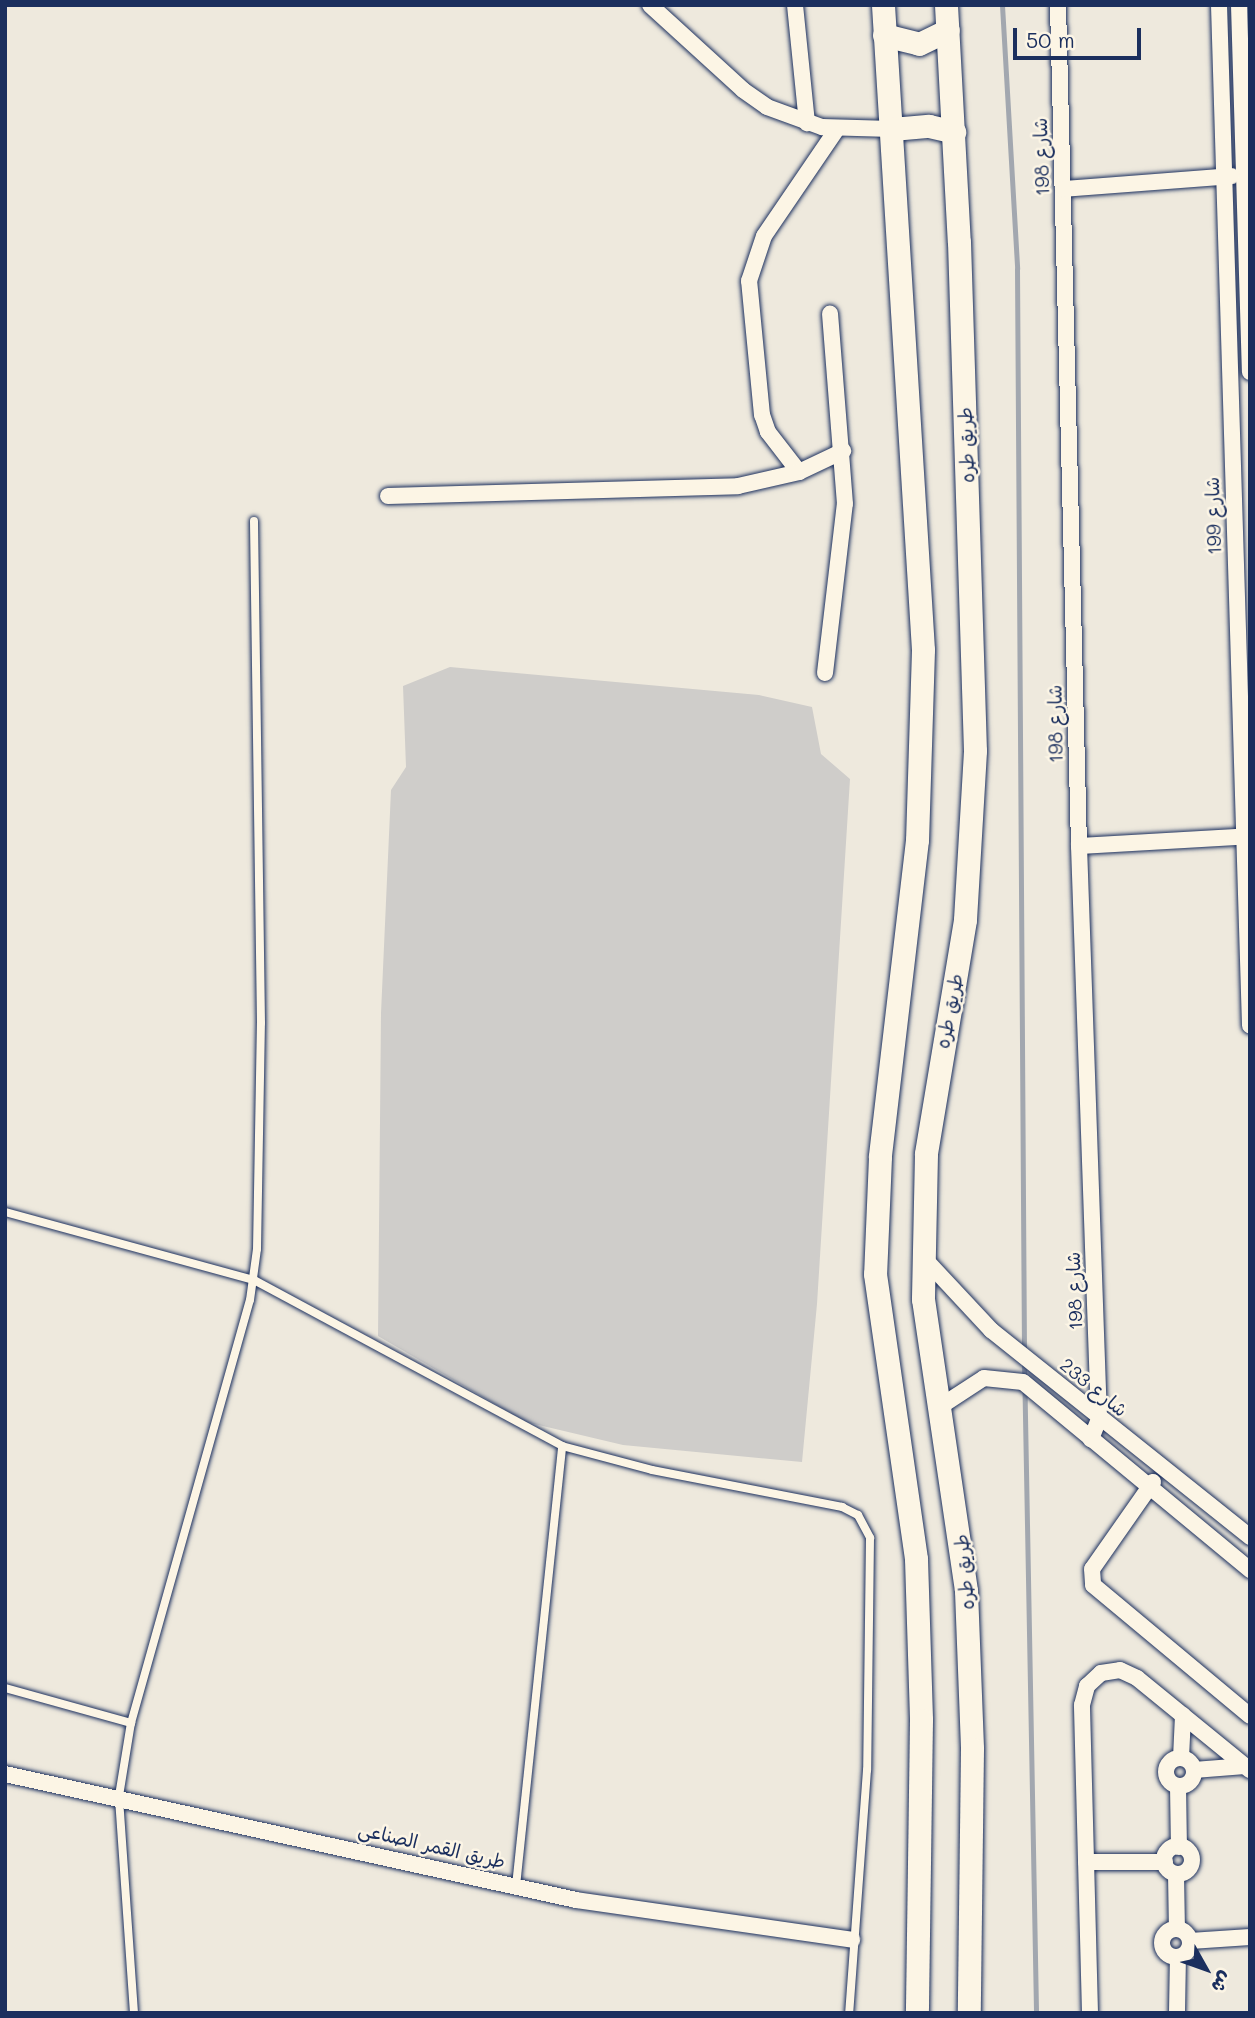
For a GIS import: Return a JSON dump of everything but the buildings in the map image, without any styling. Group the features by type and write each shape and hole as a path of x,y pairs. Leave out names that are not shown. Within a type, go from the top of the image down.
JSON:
{"main road":[{"path":"883,5 923,689 917,840 880,1157 875,1274 916,1559 921,1720 917,2013"},
{"name":"طريق طره","path":"946,5 954,132 975,763 965,920 926,1154 923,1299 941,1406 968,1624 972,1749 969,2013"},
{"path":"884,35 919,44 948,30"},
{"path":"892,129 929,126 954,132"}],"street":[{"path":"650,5 743,90 767,107 807,123 837,129 892,129"},
{"path":"794,5 807,123"},
{"name":"شارع 198","path":"1058,5 1079,846 1099,1419 1091,1439"},
{"name":"شارع 199","path":"1219,5 1247,836 1250,1026"},
{"path":"1239,5 1250,372"},
{"path":"799,472 773,439 762,415 749,281 764,236 837,129"},
{"path":"1063,189 1244,176"},
{"path":"825,673 844,531 843,451 830,314"},
{"path":"388,496 738,486 799,472 843,451"},
{"path":"1079,846 1247,836"},
{"name":"شارع 233","path":"923,1257 976,1317 1099,1419 1250,1537"},
{"name":"شارع 233","path":"941,1406 984,1378 1011,1378 1035,1389 1149,1489 1250,1570"},
{"path":"1163,1468 1092,1569 1093,1585 1250,1716"},
{"path":"1090,2013 1082,1705 1087,1686 1101,1673 1120,1670 1137,1678 1247,1768"},
{"path":"1183,1716 1181,1758 1167,1769 1170,1782 1178,1786 1190,1782 1194,1770"},
{"path":"1181,1758 1194,1770 1247,1768"},
{"name":"طريق القمر الصناعى","path":"5,1774 119,1796 576,1900 852,1940"},
{"path":"1178,1786 1179,1847"},
{"path":"1086,1861 1188,1870 1192,1862 1190,1853 1179,1847"},
{"path":"1179,1847 1167,1853 1177,1930 1190,1941 1250,1937"},
{"path":"1177,1930 1165,1936 1163,1945 1170,1956 1178,1957 1188,1950 1190,1941"},
{"path":"1177,2012 1178,1957"}],"lane":[{"path":"134,2013 119,1796 131,1723 254,1280 261,1023 254,521"},
{"path":"5,1212 254,1280 562,1446 652,1470 842,1507 863,1521 870,1538 867,1770 852,1940 849,2013"},
{"path":"516,1886 562,1446"},
{"path":"5,1688 131,1723"}],"shaded area":[{"path":"450,667 759,695 812,707 821,754 850,779 817,1304 802,1462 623,1445 526,1422 378,1336 381,1013 391,790 406,767 403,686"}],"waterway":[{"path":"1002,5 1017,269 1024,1352"},
{"path":"1024,1362 1036,2013"}]}
